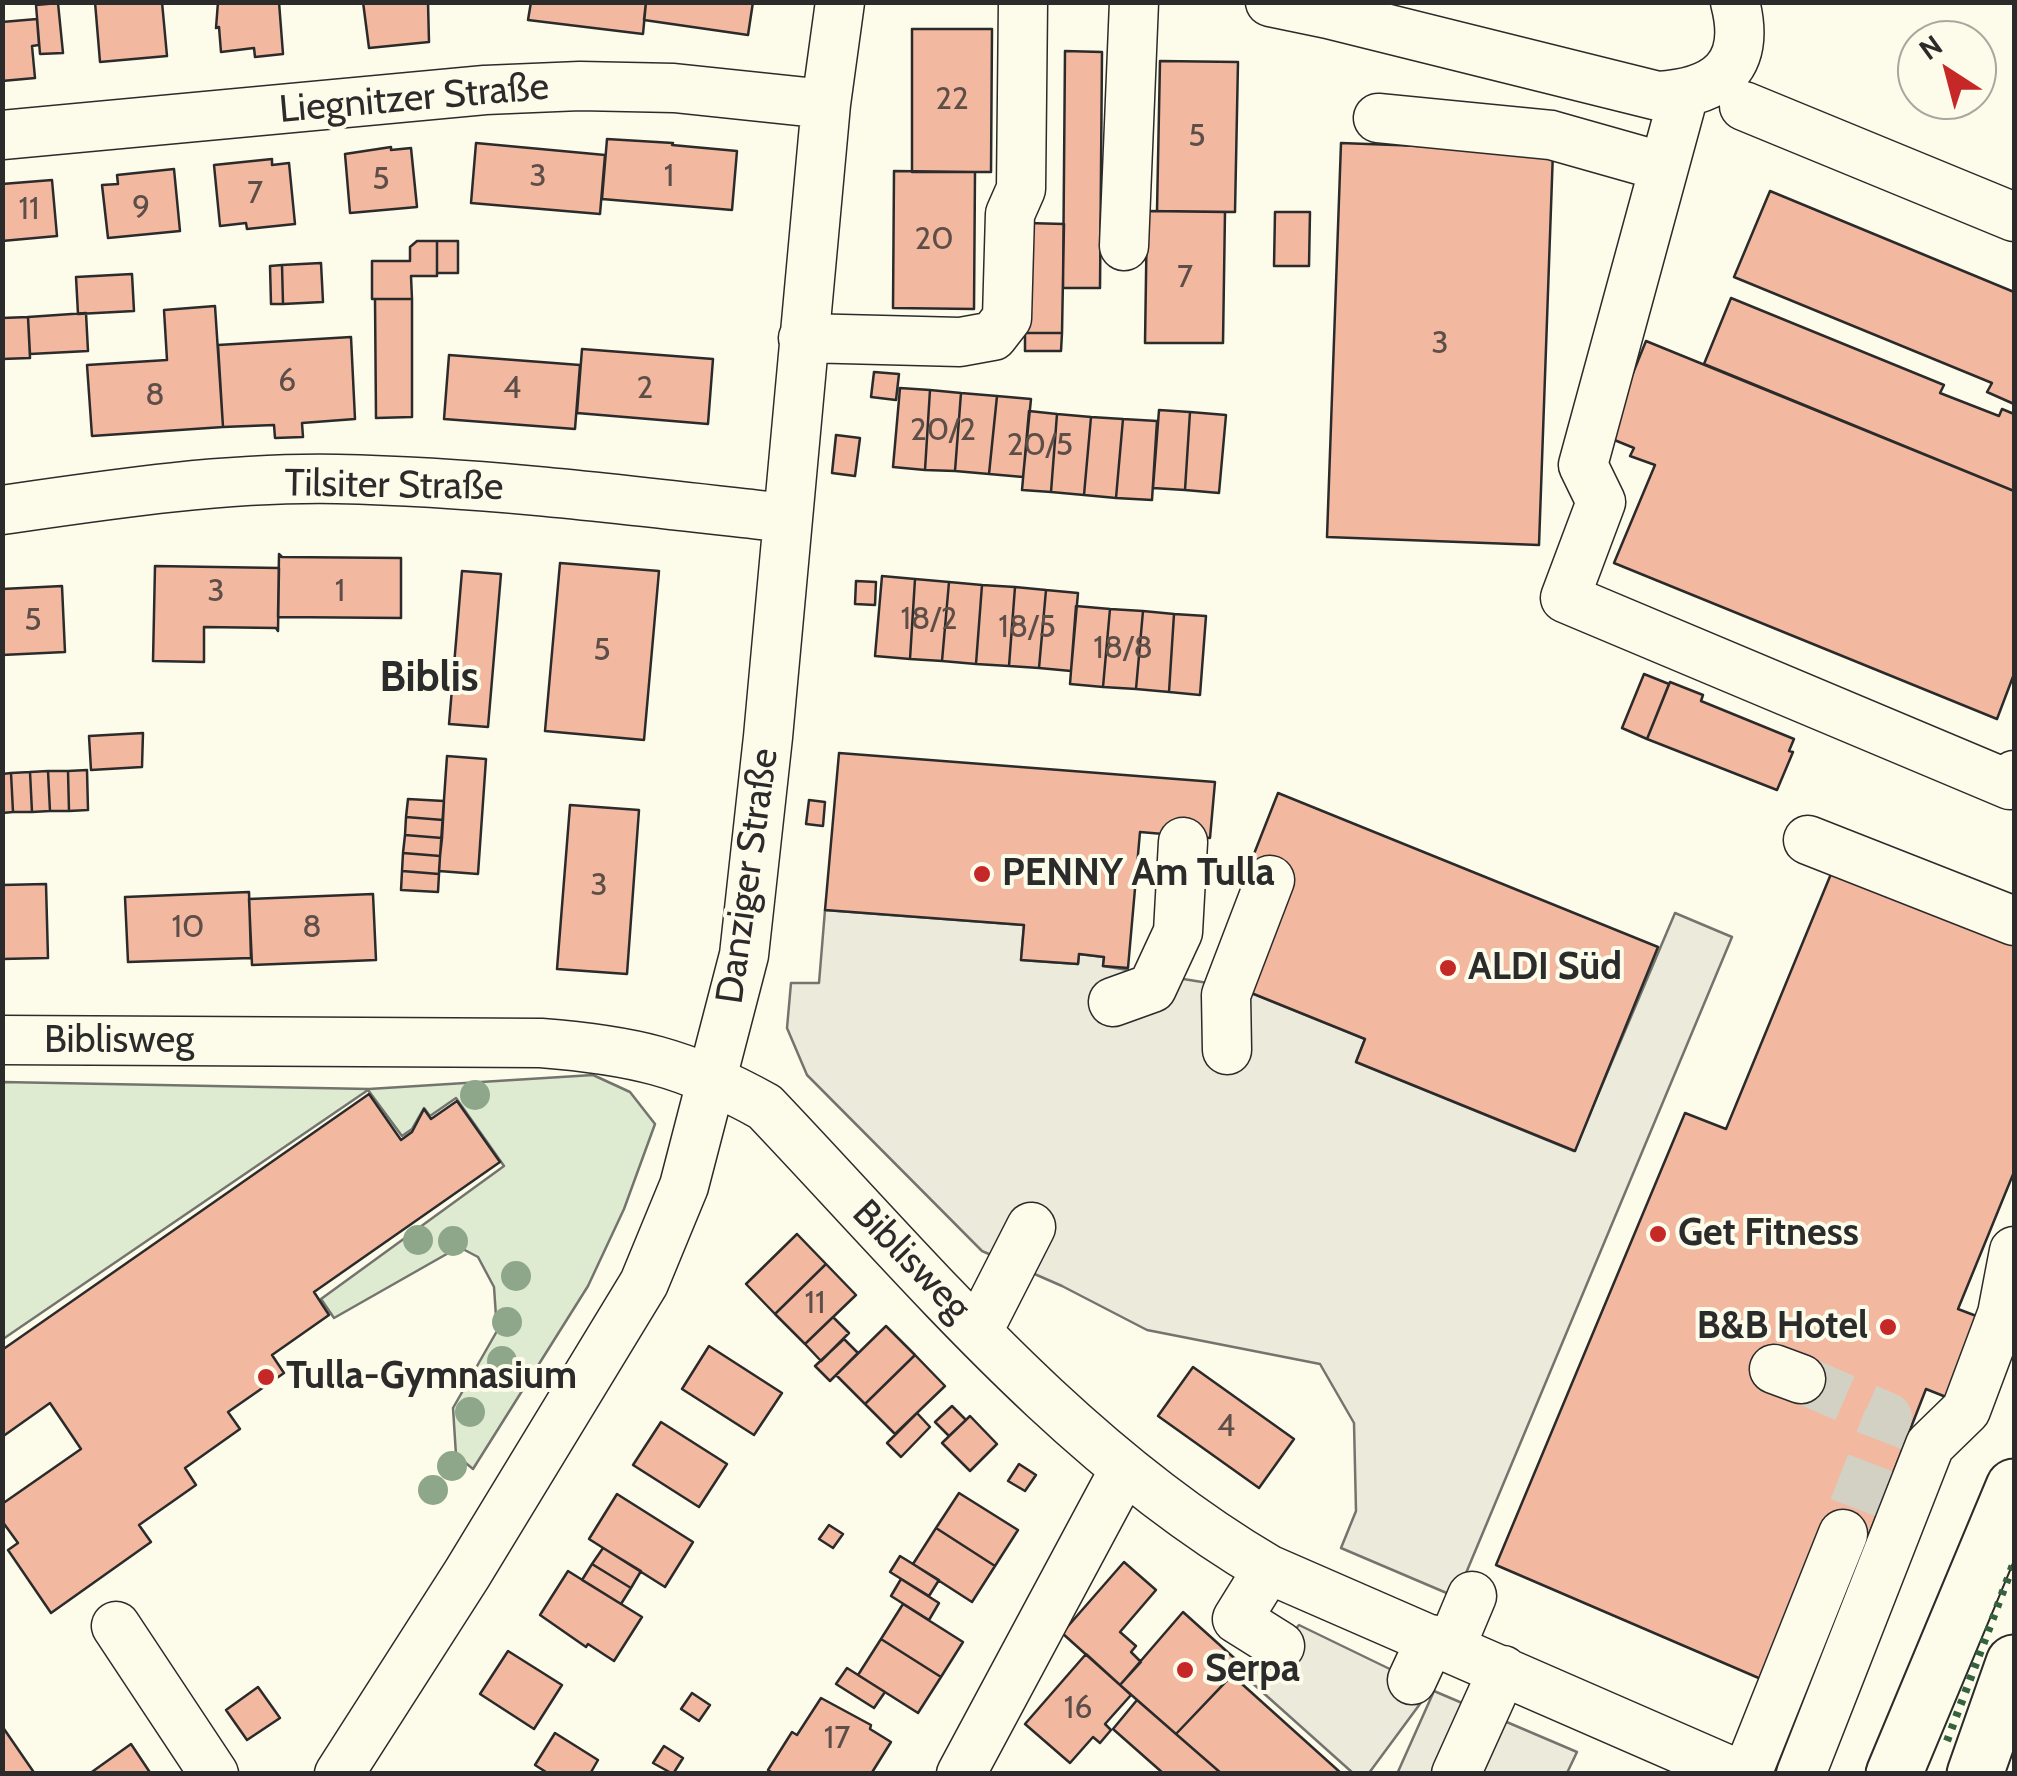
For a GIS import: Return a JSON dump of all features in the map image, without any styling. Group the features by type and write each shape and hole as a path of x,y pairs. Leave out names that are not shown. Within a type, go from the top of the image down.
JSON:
{"main road":[{"path":"1894,1774 2014,1487"},
{"path":"1975,1774 2014,1663"}],"street":[{"name":"Danziger Straße","path":"339,1774 467,1574 644,1283 684,1186 744,954 826,104 840,2"},
{"path":"803,338 960,342 993,336 1008,318 1010,214 1021,189 1023,2"},
{"path":"1124,246 1134,2"},
{"path":"1270,2 1633,92 1658,96 1717,92 2014,217"},
{"path":"1735,2 1741,40 1736,60 1664,166 1583,465 1601,502 1565,598 2010,785 2014,775"},
{"name":"Liegnitzer Straße","path":"2,136 485,90 580,86 674,88 826,104"},
{"path":"1378,118 1551,135 1664,166"},
{"name":"Tilsiter Straße","path":"2,510 112,494 333,479 552,491 786,518"},
{"path":"1808,840 2014,921"},
{"path":"1113,1002 1152,988 1178,932 1183,842"},
{"path":"1227,1050 1226,996 1270,880"},
{"name":"Biblisweg","path":"2,1040 541,1044 606,1048 646,1056 713,1078 765,1107 1033,1387 1124,1470 1214,1538 1431,1655 1503,1670 1738,1774"},
{"path":"978,1331 1031,1227"},
{"path":"1802,1774 1930,1445 1966,1410 2002,1314 2014,1251"},
{"path":"960,1774 1124,1470"},
{"path":"1747,1774 1842,1534"},
{"path":"1268,1569 1237,1619 1280,1646"},
{"path":"1431,1655 1472,1596"},
{"path":"116,1626 214,1774"},
{"path":"1456,1774 1503,1670"}],"green space":[{"path":"593,1075 630,1092 655,1124 624,1209 588,1286 473,1469 456,1455 453,1408 497,1331 494,1287 478,1257 459,1247 334,1318 321,1299 504,1166 456,1098 430,1116 424,1108 412,1129 402,1136 368,1090 3,1339 3,1082 369,1089"}],"shaded area":[{"path":"825,910 1024,925 1021,960 1078,964 1079,954 1104,957 1103,966 1239,988 1365,1039 1356,1062 1574,1151 1675,913 1732,937 1456,1597 1341,1548 1356,1511 1354,1423 1320,1364 1147,1330 982,1251 807,1075 787,1028 791,983 819,983"},
{"path":"1299,1625 1431,1689 1369,1773 1354,1774 1250,1681"},
{"path":"1434,1691 1577,1752 1567,1773 1397,1774"}],"building":[{"path":"95,2 162,2 167,56 100,62"},
{"path":"218,2 279,2 283,54 255,57 254,48 221,52 219,27 216,28"},
{"path":"363,2 428,2 429,42 369,48"},
{"path":"531,2 646,2 643,34 528,20"},
{"path":"646,2 753,2 748,35 644,20"},
{"path":"58,3 63,53 40,54 36,5"},
{"path":"37,19 39,45 32,46 35,78 2,81 2,22"},
{"path":"912,29 992,29 991,172 912,172"},
{"path":"1065,51 1102,52 1100,288 1063,288"},
{"path":"1160,61 1238,62 1235,212 1157,211"},
{"path":"607,139 737,151 732,210 602,199"},
{"path":"476,143 605,155 600,214 471,203"},
{"path":"1341,143 1553,151 1539,545 1327,537"},
{"path":"411,148 417,207 350,213 345,154"},
{"path":"272,159 272,165 289,163 295,224 247,229 246,223 220,226 214,165"},
{"path":"174,169 180,231 108,238 102,185 118,184 117,175"},
{"path":"894,171 975,172 974,309 893,308"},
{"path":"52,180 57,236 2,241 2,184"},
{"path":"1770,191 2014,292 2014,404 1987,392 1992,383 1734,277"},
{"path":"1147,211 1225,212 1223,343 1145,343"},
{"path":"1275,212 1310,212 1309,266 1274,266"},
{"path":"1027,223 1064,224 1062,333 1025,333"},
{"path":"417,241 437,241 437,276 411,276 412,299 372,299 372,261 410,261 410,247"},
{"path":"437,241 458,241 458,273 437,273"},
{"path":"321,263 323,302 283,304 282,265"},
{"path":"282,265 283,304 271,304 270,266"},
{"path":"132,274 134,311 78,314 76,277"},
{"path":"1731,298 1944,385 1940,393 1999,416 2002,409 2014,414 2014,491 1704,364"},
{"path":"375,299 412,299 412,417 376,418"},
{"path":"215,306 223,427 92,436 87,365 167,360 164,310"},
{"path":"86,313 88,351 30,354 28,317"},
{"path":"28,317 30,358 2,359 2,318"},
{"path":"1025,333 1062,333 1061,351 1025,351"},
{"path":"351,337 355,419 302,423 303,437 275,438 274,425 223,427 218,345"},
{"path":"1646,341 2014,491 2014,674 1997,719 1614,563 1655,465 1630,456 1634,448 1607,437"},
{"path":"582,349 713,359 708,424 577,413"},
{"path":"449,355 580,365 575,429 444,419"},
{"path":"874,372 899,374 896,400 871,397"},
{"path":"900,388 930,390 925,470 893,467"},
{"path":"930,390 961,393 955,471 925,470"},
{"path":"961,393 997,396 989,474 955,471"},
{"path":"997,396 1031,399 1023,477 989,474"},
{"path":"1159,410 1190,412 1185,490 1153,488"},
{"path":"1029,411 1057,414 1051,492 1022,490"},
{"path":"1190,412 1226,415 1219,493 1185,490"},
{"path":"1057,414 1091,417 1084,495 1051,492"},
{"path":"1091,417 1123,419 1116,498 1084,495"},
{"path":"1123,419 1157,421 1152,500 1116,498"},
{"path":"836,435 860,438 855,476 832,473"},
{"path":"279,554 401,558 401,618 278,617"},
{"path":"560,563 659,571 644,740 545,731"},
{"path":"155,566 279,568 278,631 204,627 204,662 153,661"},
{"path":"462,571 501,574 488,727 449,724"},
{"path":"882,576 915,579 910,659 875,656"},
{"path":"915,579 949,582 942,661 910,659"},
{"path":"856,581 876,582 875,605 855,604"},
{"path":"949,582 982,585 976,664 942,661"},
{"path":"982,585 1015,587 1009,666 976,664"},
{"path":"62,586 65,652 2,655 2,589"},
{"path":"1015,587 1046,590 1039,668 1009,666"},
{"path":"1046,590 1078,593 1071,671 1039,668"},
{"path":"1076,606 1110,609 1103,687 1070,684"},
{"path":"1110,609 1143,611 1136,689 1103,687"},
{"path":"1143,611 1174,614 1169,692 1136,689"},
{"path":"1174,614 1206,616 1200,695 1169,692"},
{"path":"1644,674 1669,684 1647,739 1622,728"},
{"path":"1670,682 1703,695 1701,701 1794,739 1789,751 1793,752 1777,790 1647,739"},
{"path":"143,733 142,767 91,770 89,736"},
{"name":"PENNY Am Tulla","path":"839,753 1215,782 1210,838 1140,832 1128,968 1103,966 1104,957 1079,954 1078,964 1021,960 1024,925 825,910"},
{"path":"447,756 486,759 478,874 439,871"},
{"path":"87,770 88,810 69,811 68,771"},
{"path":"48,771 68,771 69,811 50,811"},
{"path":"48,771 50,811 32,812 30,772"},
{"path":"30,772 32,812 13,812 11,773"},
{"path":"11,773 13,812 2,813 2,774"},
{"name":"ALDI Süd","path":"1278,793 1658,947 1575,1151 1356,1062 1365,1039 1239,988 1286,873 1252,859"},
{"path":"408,799 444,801 443,820 406,817"},
{"path":"809,800 825,802 823,826 806,824"},
{"path":"570,805 639,810 627,974 557,969"},
{"path":"406,817 443,820 442,838 405,835"},
{"path":"405,835 442,838 440,856 403,853"},
{"path":"403,853 440,856 439,874 402,871"},
{"path":"1833,869 2014,943 2014,1172 1958,1309 1979,1317 1946,1397 1926,1389 1865,1545 1860,1544 1761,1679 1496,1565 1685,1113 1726,1129"},
{"path":"402,871 439,874 438,892 401,890"},
{"path":"46,884 48,958 2,959 2,885"},
{"path":"249,892 251,958 128,962 125,897"},
{"path":"373,894 376,960 252,965 249,899"},
{"path":"369,1094 401,1140 412,1132 424,1109 431,1119 457,1101 500,1162 314,1292 329,1315 272,1355 284,1373 228,1412 240,1429 185,1468 196,1485 139,1525 151,1542 51,1613 8,1550 18,1543 2,1521 2,1504 81,1449 50,1403 2,1437 2,1350"},
{"path":"797,1234 826,1264 775,1314 746,1284"},
{"path":"826,1264 856,1295 805,1344 775,1314"},
{"path":"833,1317 849,1333 821,1361 805,1344"},
{"path":"886,1326 915,1355 865,1404 836,1375"},
{"path":"844,1339 858,1353 830,1381 815,1366"},
{"path":"709,1346 782,1393 754,1435 682,1389"},
{"path":"915,1355 945,1386 895,1434 865,1404"},
{"path":"1193,1367 1294,1439 1259,1488 1158,1416"},
{"path":"952,1406 966,1420 949,1436 935,1422"},
{"path":"917,1413 930,1427 901,1457 887,1443"},
{"path":"970,1416 997,1444 970,1471 942,1443"},
{"path":"661,1422 727,1464 699,1507 633,1465"},
{"path":"1019,1464 1036,1475 1025,1491 1008,1481"},
{"path":"959,1493 1018,1530 995,1566 936,1528"},
{"path":"617,1494 693,1542 665,1587 589,1539"},
{"path":"829,1525 843,1534 833,1548 819,1539"},
{"path":"936,1528 995,1566 972,1602 913,1564"},
{"path":"603,1548 641,1571 631,1588 592,1564"},
{"path":"900,1556 939,1580 929,1596 890,1572"},
{"path":"1124,1562 1156,1590 1120,1632 1136,1646 1131,1652 1141,1662 1120,1685 1062,1633"},
{"path":"592,1564 631,1588 621,1604 582,1580"},
{"path":"568,1571 642,1617 614,1661 540,1615"},
{"path":"901,1579 939,1603 929,1620 891,1596"},
{"path":"903,1604 963,1642 941,1677 881,1639"},
{"name":"Serpa","path":"1183,1612 1242,1665 1176,1734 1120,1685"},
{"path":"881,1639 941,1677 918,1713 858,1675"},
{"path":"508,1651 562,1685 534,1729 480,1694"},
{"path":"1086,1654 1131,1695 1105,1724 1111,1730 1100,1743 1093,1737 1070,1763 1025,1724"},
{"path":"847,1668 885,1692 874,1708 836,1684"},
{"path":"1232,1675 1342,1774 1222,1774 1176,1734"},
{"path":"258,1687 280,1718 247,1740 226,1710"},
{"path":"692,1693 710,1705 699,1721 681,1709"},
{"path":"821,1698 871,1725 870,1729 891,1742 871,1774 774,1774 768,1770 792,1732 797,1735"},
{"path":"1137,1700 1222,1774 1164,1774 1113,1729"},
{"path":"2,1726 35,1774 2,1774"},
{"path":"555,1733 598,1760 590,1774 549,1774 535,1765"},
{"path":"131,1744 151,1774 89,1774"},
{"path":"664,1746 683,1758 673,1774 653,1763"}],"tunnel":[{"path":"1801,1379 1888,1417 1843,1534"}],"hedge":[{"path":"1947,1741 2014,1562"}],"place":[{"name":"PENNY Am Tulla","path":"982,874"},
{"name":"ALDI Süd","path":"1448,968"},
{"name":"Get Fitness","path":"1658,1234"},
{"name":"B&B Hotel","path":"1888,1327"},
{"name":"Tulla-Gymnasium","path":"266,1377"},
{"name":"Serpa","path":"1185,1670"}],"district":[{"name":"Biblis","path":"429,679"}]}
